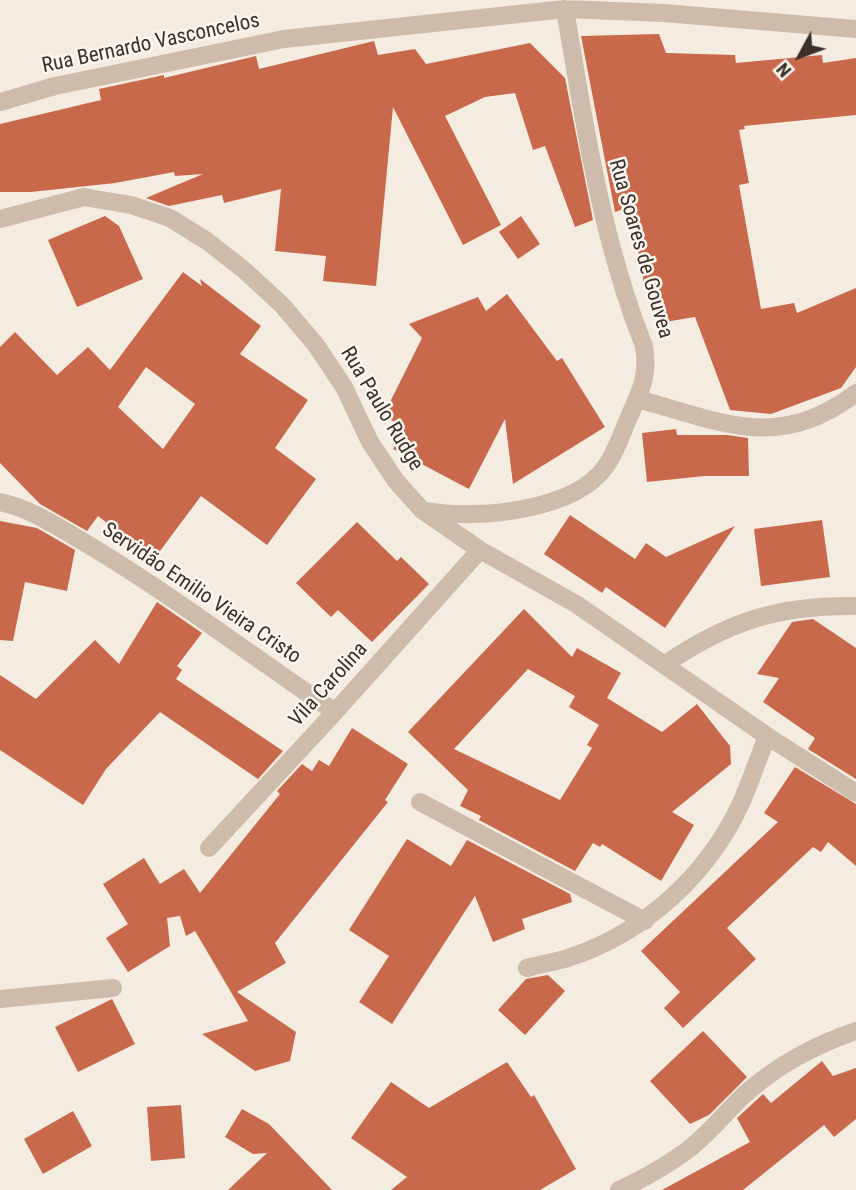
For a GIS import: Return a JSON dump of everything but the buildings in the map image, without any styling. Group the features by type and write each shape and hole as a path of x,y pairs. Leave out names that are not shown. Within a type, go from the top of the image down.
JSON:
{"street":[{"name":"Rua Bernardo Vasconcelos","path":"0,102 55,86 284,39 565,9 677,14 856,29"},
{"name":"Rua Soares de Gouvea","path":"422,510 448,514 508,512 555,502 573,493 590,483 606,466 644,382 647,364 644,346 612,245 589,152 565,9"},
{"name":"Rua Paulo Rudge","path":"0,219 84,197 131,205 170,218 207,241 282,305 316,345 344,387 377,452 396,481 422,510 480,550 576,604 767,736 856,793"},
{"path":"637,399 711,420 777,429 825,414 856,393"},
{"name":"Servidão Emilio Vieira Cristo","path":"0,502 27,510 166,593 335,712"},
{"name":"Vila Carolina","path":"209,848 480,550"},
{"path":"664,665 739,622 773,612 856,606"},
{"path":"527,968 569,957 606,942 645,921 685,885 716,848 741,802 767,736"},
{"path":"420,802 645,921"},
{"path":"0,999 113,988"},
{"path":"619,1190 655,1173 687,1150 745,1094 777,1069 819,1045 856,1031"}]}
